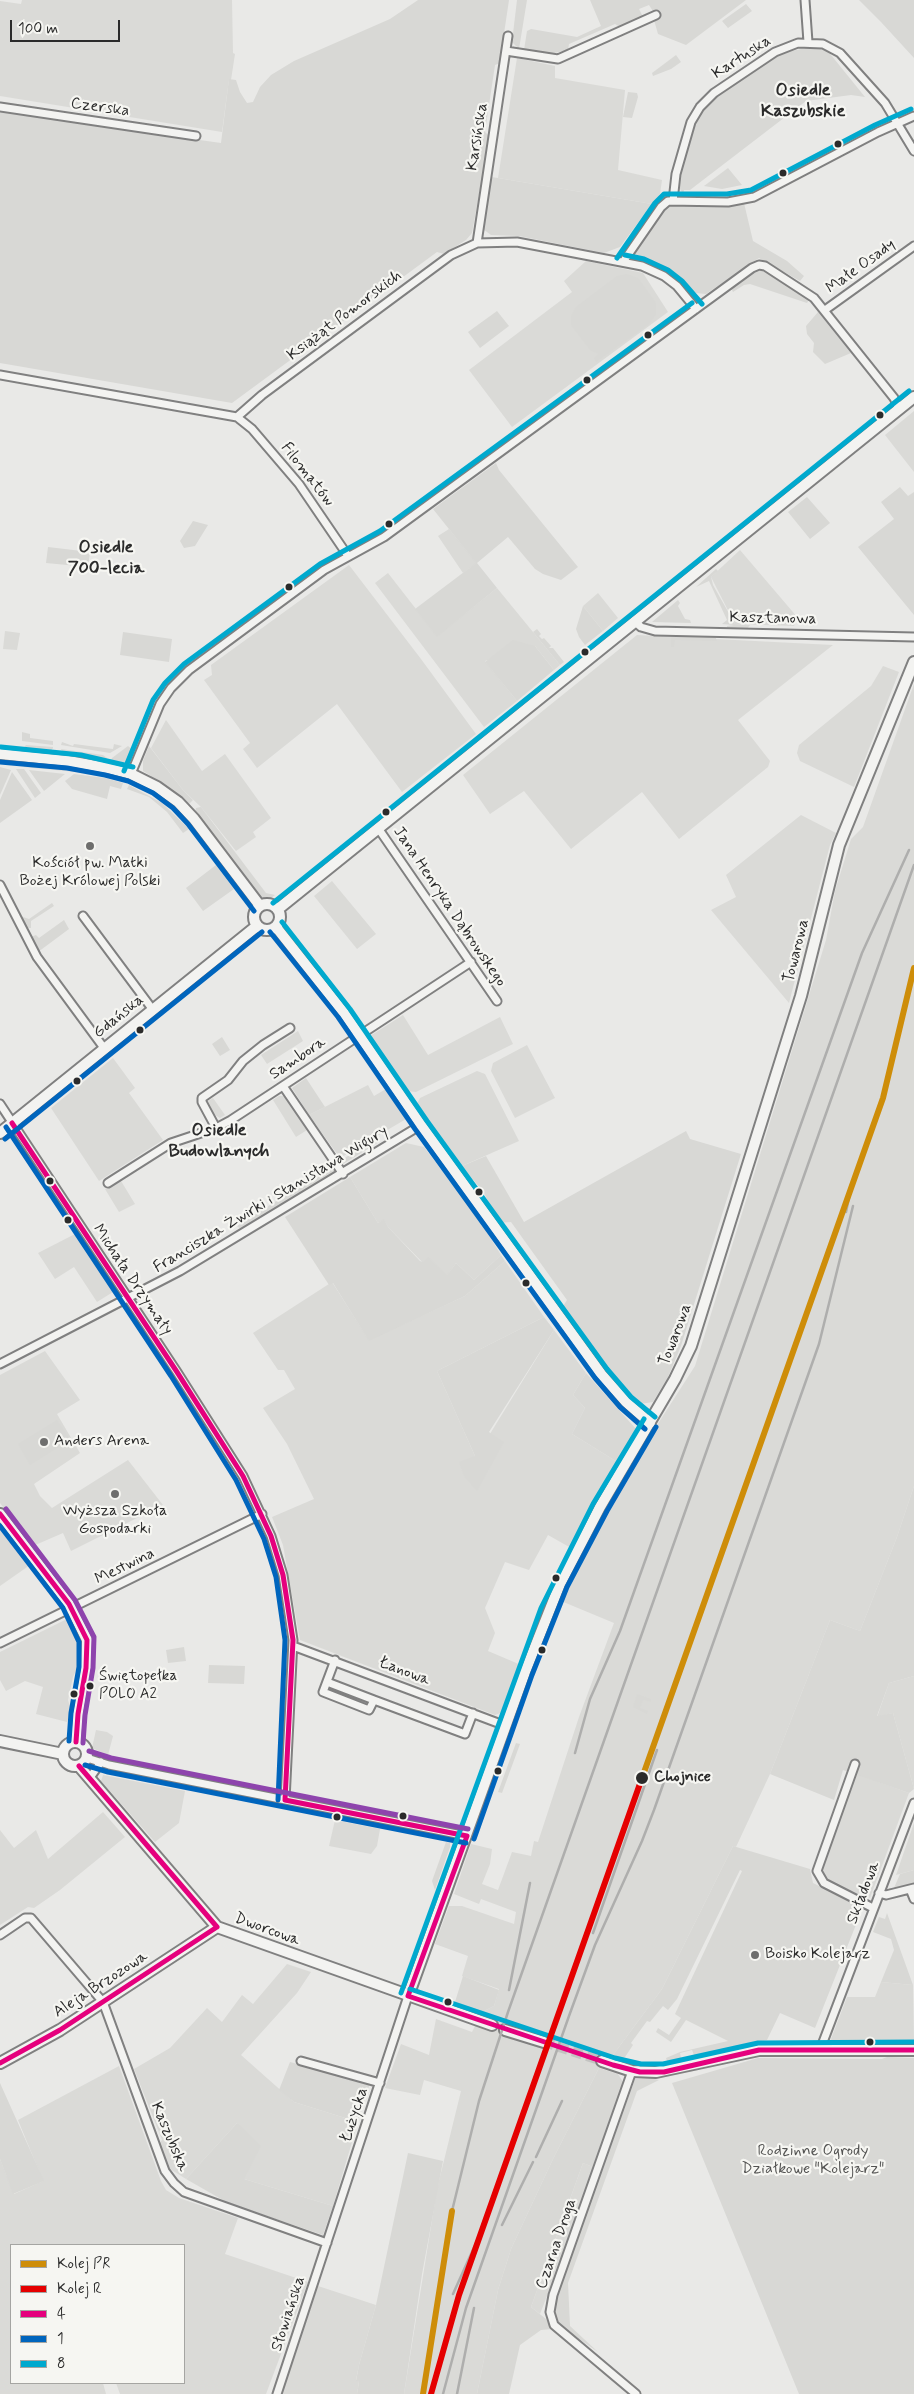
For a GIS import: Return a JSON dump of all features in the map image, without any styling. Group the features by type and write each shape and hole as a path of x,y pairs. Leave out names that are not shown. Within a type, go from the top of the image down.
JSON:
{"street":[{"path":"805,0 808,42"},
{"path":"506,51 558,59 656,16"},
{"name":"Karsińska","path":"477,243 508,36"},
{"name":"Kartuska","path":"673,200 676,174 691,122 700,107 714,93 775,52 790,45 808,42 830,46 840,53 885,103 914,151"},
{"name":"Czerska","path":"0,107 196,136"},
{"path":"622,262 661,207 668,201 728,202 754,197 914,116"},
{"name":"Książąt Pomorskich","path":"237,417 269,389 451,255 477,243 517,242 642,266 664,276 677,286 696,309"},
{"name":"Małe Osady","path":"899,409 890,393 823,308 914,246"},
{"path":"131,774 155,713 179,678 314,578 348,556 384,537 752,268 759,265 765,266 814,298 823,308"},
{"path":"0,375 237,417"},
{"path":"278,909 914,397"},
{"name":"Filomatów","path":"237,417 252,429 299,484 348,556"},
{"name":"Kasztanowa","path":"634,621 641,627 655,631 914,637"},
{"name":"Towarowa","path":"408,1996 538,1638 560,1584 600,1507 675,1379 691,1346 802,996 839,845 914,662"},
{"path":"0,754 80,762 131,774 163,791 187,811 260,906"},
{"name":"Jana Henryka Dąbrowskego","path":"378,828 497,1001"},
{"path":"0,884 37,957 104,1048"},
{"path":"269,904 278,909 280,918 276,927 266,930 257,926 254,915 260,906 269,904"},
{"path":"83,916 153,1010"},
{"name":"Gdańska","path":"0,1133 257,926"},
{"path":"276,927 327,990 360,1035 421,1125 601,1374 626,1402 650,1423"},
{"name":"Sambora","path":"108,1182 168,1144 216,1128 471,962"},
{"path":"216,1128 202,1102 202,1098 228,1080 243,1061 262,1045 290,1028"},
{"path":"283,1086 343,1174"},
{"name":"Michała Drzymały","path":"0,1104 177,1372 238,1469 262,1514 281,1565 291,1622 293,1646 285,1800"},
{"name":"Franciszka Żwirki i Stanisława Wigury","path":"0,1364 140,1294 343,1174 421,1125"},
{"path":"0,1514 72,1608 88,1647 76,1742"},
{"name":"Mestwina","path":"0,1643 262,1514"},
{"name":"Łanowa","path":"293,1646 506,1726"},
{"path":"334,1660 323,1692 369,1710 374,1700"},
{"path":"327,1682 465,1734 473,1713"},
{"path":"0,1741 63,1754"},
{"path":"63,1754 67,1745 76,1742 86,1747 87,1758"},
{"path":"63,1754 68,1764 79,1766 87,1758"},
{"path":"87,1758 467,1836"},
{"path":"91,1775 101,1762"},
{"path":"855,1764 817,1871 824,1883 873,1908"},
{"name":"Dworcowa","path":"79,1766 91,1775 217,1928 492,2025"},
{"name":"Składowa","path":"820,2050 914,1803"},
{"path":"879,1893 886,1896 912,1888 914,1898"},
{"path":"0,1935 26,1918 32,1918 103,2002"},
{"name":"Aleja Brzozowa","path":"0,2064 103,2002 217,1928"},
{"name":"Łużycka","path":"326,2243 408,1996"},
{"name":"Kaszubska","path":"103,2002 167,2177 184,2192 326,2243"},
{"path":"505,2030 544,2042"},
{"path":"602,2061 632,2071 664,2072 752,2051 914,2050"},
{"path":"301,2061 380,2083"},
{"name":"Czarna Droga","path":"632,2071 553,2295 550,2312 554,2325 636,2394"},
{"name":"Słowiańska","path":"277,2394 326,2243"}],"shaded area":[{"path":"22,0 232,0 233,53 235,54 231,80 229,80 222,132 0,96 0,1 21,4"},
{"path":"517,58 555,66 555,78 625,90 618,170 662,180 660,194 652,204 498,178"},
{"path":"586,261 643,273 668,312 512,427 469,370 572,292 564,281"},
{"path":"914,411 914,472 885,435"},
{"path":"449,529 477,563 463,573 438,536"},
{"path":"740,550 798,618 794,626 735,624 711,577"},
{"path":"349,565 476,734 402,792 337,704 257,768 243,749 250,743 204,680 212,675 211,665"},
{"path":"388,573 437,636 497,588 560,665 554,670 535,646 485,661 517,701 484,727 375,583"},
{"path":"598,593 618,618 603,631 583,606"},
{"path":"5,631 20,633 17,650 3,649"},
{"path":"637,635 833,645 738,720 770,761 768,767 679,839 642,792 571,849 524,791 490,814 463,775"},
{"path":"883,666 899,672 854,787 800,761 797,753 799,745 871,686"},
{"path":"914,684 914,1486 897,1537 860,1631 830,1620 770,1774 736,1847 733,1846 662,1989 613,2055 604,2053 599,2068 553,2159 511,2249 498,2290 477,2394 404,2394 437,2189 461,2091 424,2080 420,2095 385,2088 401,2044 429,2055 436,2019 472,2032 482,2012 494,2006 499,1989 462,1976 468,1956 435,1944 449,1906 462,1906 514,1924 516,1912 481,1899 479,1904 454,1894 471,1844 492,1849 490,1864 482,1884 498,1890 512,1852 531,1856 534,1841 538,1842 579,1717 614,1623 561,1601 627,1472 695,1366 826,940 835,891 851,839 863,827"},
{"path":"166,720 202,771 225,754 271,818 253,832 256,837 236,851 201,807 183,790 151,748"},
{"path":"801,815 836,833 830,845 789,1003 711,910 736,897 726,875"},
{"path":"332,881 376,934 357,949 314,896"},
{"path":"403,1015 428,1055 500,1017 513,1044 416,1092 406,1091 369,1039 370,1036"},
{"path":"298,1031 303,1041 267,1064 261,1055"},
{"path":"527,1045 555,1098 515,1118 491,1071 493,1063"},
{"path":"113,1058 135,1088 129,1093 163,1140 99,1181 51,1108"},
{"path":"477,1071 485,1074 519,1141 462,1166 416,1106 420,1098"},
{"path":"368,1085 374,1096 386,1089 406,1119 340,1158 309,1115"},
{"path":"279,1096 284,1096 307,1130 296,1137 273,1100"},
{"path":"213,1098 225,1115 220,1118 213,1114 208,1105 208,1101"},
{"path":"406,1143 424,1147 478,1218 501,1255 474,1280 456,1263 447,1276 428,1258 423,1263 388,1227 384,1220 378,1223 350,1177"},
{"path":"121,1181 135,1204 119,1212 105,1189"},
{"path":"75,1234 113,1292 97,1302 74,1267 55,1279 38,1253"},
{"path":"505,1261 544,1317 437,1371 475,1456 464,1476 554,1330 586,1373 573,1395 585,1408 572,1434 619,1463 571,1548 548,1535 529,1570 505,1562 485,1608 495,1633 488,1651 521,1665 503,1712 495,1715 300,1640 283,1545 272,1517 314,1499 287,1444 263,1408 295,1389 284,1370 278,1370 253,1333 332,1282 369,1340 465,1296"},
{"path":"45,1351 80,1400 57,1414 80,1453 34,1484 40,1496 52,1508 128,1460 163,1505 71,1551 63,1533 33,1546 0,1503 0,1375"},
{"path":"0,1527 30,1565 0,1586"},
{"path":"68,1620 80,1645 78,1666 73,1677 68,1700 71,1710 67,1722 36,1714 43,1687 25,1681 6,1691 0,1680 0,1652"},
{"path":"914,1676 914,1789 893,1713 877,1717 889,1683"},
{"path":"96,1730 107,1732 113,1736 108,1755 92,1748"},
{"path":"857,1774 909,1793 870,1898 837,1887 825,1879 821,1869"},
{"path":"103,1775 185,1791 179,1823 155,1842 101,1781"},
{"path":"103,1812 125,1837 60,1890 34,1908 28,1907 0,1925 0,1830 14,1848 36,1830 48,1859"},
{"path":"335,1820 380,1829 377,1846 371,1854 329,1846"},
{"path":"914,1823 914,1870 896,1875"},
{"path":"287,1964 311,1972 297,1993 241,2055 294,2102 358,2122 333,2206 244,2179 237,2123 186,2179 167,2167 159,2144 162,2140 134,2069 170,2048 207,2008 222,2022 242,1995 253,2004"},
{"path":"881,1982 913,1985 914,2041 832,2042 831,2039 847,1997 875,1997"},
{"path":"119,2066 166,2190 179,2198 238,2218 225,2254 308,2282 266,2394 120,2394 116,2384 185,2384 185,2244 10,2244 10,2384 103,2384 106,2394 0,2394 0,2159 14,2194 43,2181 18,2120"},
{"path":"583,2163 593,2167 575,2224 540,2314 531,2307"},
{"path":"318,2286 376,2305 359,2365 356,2380 359,2382 357,2394 282,2394"}],"green space":[{"path":"418,0 509,0 500,63 495,65 485,132 489,136 482,178 472,233 466,240 444,254 437,252 232,403 0,363 0,112 221,143 229,79 236,80 240,92 247,103 253,102 260,87 271,75 294,61 390,19"},
{"path":"517,0 527,0 519,49 512,42"},
{"path":"590,0 746,0 686,45 658,34 654,20 658,19 649,5 639,9 643,17 620,27 615,24 569,44 568,50 550,54 524,50 527,31 531,29 577,37 601,26"},
{"path":"859,0 914,0 914,58 881,22"},
{"path":"746,4 752,11 728,28 722,21"},
{"path":"810,47 827,50 865,97 851,95 806,101 690,190 684,190 683,194 680,189 680,178 693,125 712,100 778,54"},
{"path":"676,55 681,62 671,69 653,76 652,73"},
{"path":"628,92 637,93 638,97 632,118 623,117"},
{"path":"728,168 742,185 722,189 704,186"},
{"path":"491,177 652,204 620,247 604,253 519,236 491,235 483,229"},
{"path":"744,203 753,241 787,261 804,276 800,281 759,258 706,294 696,293 689,290 670,273 648,262 638,260 635,255 634,249 668,205 729,206"},
{"path":"762,269 809,300 807,303 750,284 744,285 733,292 731,288 755,271"},
{"path":"627,274 638,278 656,303 656,314 649,324 596,362 594,358 599,354 591,351 571,325 571,316 576,307 617,276"},
{"path":"497,311 509,326 480,348 468,332"},
{"path":"818,312 851,353 825,364 813,352 814,343 807,334 806,326"},
{"path":"496,463 499,470 578,567 561,580 543,574 535,569 508,537 477,563 497,588 437,637 415,609 476,563 433,509"},
{"path":"900,487 908,496 914,492 914,615 858,547 894,519 881,502"},
{"path":"807,497 830,523 810,539 788,512"},
{"path":"193,521 208,525 195,546 184,548 180,541"},
{"path":"48,547 90,552 88,567 46,563"},
{"path":"716,569 718,571 711,577 713,585 735,624 750,625 747,629 727,628 727,626 734,625 722,624 727,620 709,581 696,587"},
{"path":"678,600 680,603 678,606 685,619 690,620 691,623 652,622"},
{"path":"583,606 603,631 585,645 576,629"},
{"path":"537,629 541,634 539,636 542,639 544,638 551,646 549,648 553,648 564,662 560,665 533,632"},
{"path":"123,632 172,639 169,662 120,655"},
{"path":"673,636 715,636 717,641 675,640 674,647 671,647 671,638"},
{"path":"513,640 535,646 554,670 517,701 485,662"},
{"path":"22,732 30,734 30,738 53,741 53,745 22,741"},
{"path":"62,742 73,746 74,744 113,749 114,744 122,746 110,753 61,745"},
{"path":"26,745 53,748 50,753 41,754 22,750"},
{"path":"128,746 135,752 131,761 122,766 110,764 112,758"},
{"path":"149,746 193,800 189,804 151,779 151,776 143,771 143,761"},
{"path":"61,749 103,755 107,758 106,762 64,756"},
{"path":"21,762 45,763 105,771 98,774 24,767"},
{"path":"0,767 11,770 0,795"},
{"path":"16,769 24,769 41,793 35,798"},
{"path":"29,770 65,774 44,791"},
{"path":"12,772 32,800 0,823 0,800"},
{"path":"74,774 105,778 123,783 121,789 110,786 107,799 72,789 65,781"},
{"path":"129,785 162,803 189,829 183,833 167,812 149,797 127,789"},
{"path":"146,786 174,804 188,818 191,827 165,801 145,790"},
{"path":"201,807 266,893 275,895 269,900 260,897 195,813 196,808"},
{"path":"216,865 234,889 203,911 186,888"},
{"path":"52,903 54,906 31,921 31,928 26,928 21,921 23,917 29,919"},
{"path":"64,920 69,929 38,952 31,937 36,935 39,938"},
{"path":"222,1037 230,1050 220,1056 212,1044"},
{"path":"306,1078 325,1107 309,1115 292,1088"},
{"path":"686,1131 690,1139 741,1154 681,1346 668,1377 653,1402 640,1404 599,1357 562,1308 567,1300 511,1222 499,1223 484,1193 462,1166 486,1156 524,1222"},
{"path":"376,1137 379,1142 343,1164 339,1162"},
{"path":"333,1165 336,1170 335,1174 242,1230 237,1226"},
{"path":"350,1177 378,1223 384,1219 388,1227 420,1261 423,1262 428,1257 447,1275 456,1263 474,1280 501,1255 505,1261 465,1296 369,1341 333,1283 329,1285 285,1217"},
{"path":"544,1317 554,1330 489,1432 504,1442 477,1491 464,1476 459,1462 475,1456 437,1371"},
{"path":"586,1373 636,1429 619,1463 572,1434 585,1408 573,1395"},
{"name":"Anders Arena","path":"57,1420 70,1440 30,1465 18,1444"},
{"path":"914,1486 914,1676 889,1683 877,1716 893,1713 914,1789 909,1793 843,1770 834,1800 770,1774 830,1620 860,1631 897,1537"},
{"path":"184,1647 186,1661 168,1663 166,1650"},
{"path":"209,1665 245,1666 244,1684 208,1683"},
{"path":"637,1694 651,1699 651,1702 643,1700 640,1708 648,1711 647,1714 633,1707"},
{"path":"516,1743 520,1744 502,1793 498,1792"},
{"path":"446,1842 450,1843 450,1847 435,1890 432,1881"},
{"path":"733,1846 810,1869 813,1883 856,1904 861,1912 815,2028 780,2013 767,2040 694,2055 692,2050 680,2053 681,2058 667,2061 666,2058 680,2052 728,2041 686,2020 671,2042 656,2032 658,2028 669,2035 681,2018 675,2014 742,1871 740,1870 677,1999 668,2010 663,2006 650,2022 647,2021 631,2043 633,2045 625,2057 620,2060 613,2055 662,1989"},
{"path":"914,1870 914,1884 888,1891 889,1888 894,1888 900,1874"},
{"path":"887,1913 913,1985 881,1982 894,1950 891,1939 873,1932 879,1917 885,1919"},
{"path":"463,1976 499,1990 494,2006 482,2012 455,2002"},
{"name":"Rodzinne Ogrody Działkowe \"Kolejarz\"","path":"887,2057 914,2058 914,2394 799,2394 672,2083 758,2058 882,2059"},
{"path":"290,2062 370,2083 358,2122 294,2102 279,2090"},
{"path":"599,2068 618,2074 623,2082 593,2167 583,2163 531,2307 546,2319 552,2329 541,2330 520,2345 509,2394 477,2394 498,2290 511,2249 553,2159"},
{"path":"650,2078 659,2080 637,2091 568,2283 570,2326 598,2352 559,2325 554,2315 555,2301 635,2079"},
{"path":"0,2083 44,2181 13,2194 0,2159"},
{"path":"237,2123 261,2146 244,2179 333,2206 323,2235 228,2203 186,2179"},
{"path":"408,2153 443,2161 422,2274 404,2394 357,2394 359,2382 356,2381 359,2365 376,2305"}],"tunnel":[{"path":"544,2042 602,2061"}],"railway":[{"path":"575,1753 590,1699 620,1631 862,953 909,850"},
{"path":"452,2211 479,2101 508,2012 914,865"},
{"path":"846,1212 852,1184"},
{"path":"443,2394 466,2308 569,2016 595,1945 654,1810 819,1344 853,1206"},
{"path":"593,1933 657,1750"},
{"path":"509,1990 530,1883"},
{"path":"536,2157 562,2101"},
{"path":"502,2225 533,2162"},
{"path":"453,2294 480,2234"},
{"path":"457,2394 474,2308"}],"rail line":[{"name":"PR","path":"642,1778 883,1098 914,968"},
{"name":"R","path":"431,2394 459,2295 642,1778"},
{"name":"PR","path":"423,2394 452,2211"}],"transit line":[{"name":"8","path":"617,258 655,203 664,194 727,194 751,190 875,125 911,109"},
{"name":"8","path":"625,255 644,259 668,270 682,281 702,304"},
{"name":"8","path":"124,771 153,700 165,683 184,664 320,564 380,531 692,303"},
{"name":"8","path":"273,903 909,391"},
{"name":"8","path":"1,747 81,755 133,767"},
{"name":"1","path":"0,762 67,768 105,775 128,781 153,793 173,808 188,824 254,911"},
{"name":"8","path":"282,922 350,1009 427,1121 607,1369 631,1397 655,1417"},
{"name":"1","path":"5,1139 262,932"},
{"name":"1","path":"270,932 338,1017 415,1129 595,1378 620,1407 645,1429"},
{"name":"4","path":"12,1123 177,1372 243,1476 271,1536 283,1575 293,1640 285,1800"},
{"name":"1","path":"6,1127 171,1376 236,1480 264,1539 276,1577 285,1640 278,1800"},
{"name":"8","path":"401,1993 541,1608 593,1504 644,1419"},
{"name":"1","path":"474,1839 532,1675 567,1587 607,1511 656,1427"},
{"path":"6,1509 75,1600 94,1637 93,1668 85,1715 83,1743"},
{"name":"4","path":"0,1514 69,1604 87,1640 86,1668 78,1714 76,1742"},
{"name":"1","path":"0,1526 63,1608 79,1642 79,1667 71,1713 69,1741"},
{"path":"89,1751 111,1758 468,1829"},
{"name":"1","path":"85,1765 108,1772 466,1843"},
{"name":"4","path":"79,1766 217,1927"},
{"name":"4","path":"285,1800 467,1836"},
{"name":"4","path":"408,1996 467,1836"},
{"name":"4","path":"0,2063 60,2030 217,1927"},
{"name":"8","path":"410,1989 615,2058 641,2064 663,2064 758,2043 914,2042"},
{"name":"4","path":"408,1996 613,2065 640,2072 664,2072 759,2050 914,2050"}],"place":[{"name":"Kościół pw. Matki Bożej Królowej Polski","path":"90,846"},
{"name":"Anders Arena","path":"44,1442"},
{"name":"Wyższa Szkoła Gospodarki","path":"115,1494"},
{"name":"Świętopełka POLO A2","path":"90,1686"},
{"name":"Chojnice","path":"642,1778"},
{"name":"Boisko Kolejarz","path":"755,1955"}],"district":[{"name":"Osiedle Kaszubskie","path":"803,101"},
{"name":"Osiedle 700-lecia","path":"106,558"},
{"name":"Osiedle Budowlanych","path":"219,1141"}]}
